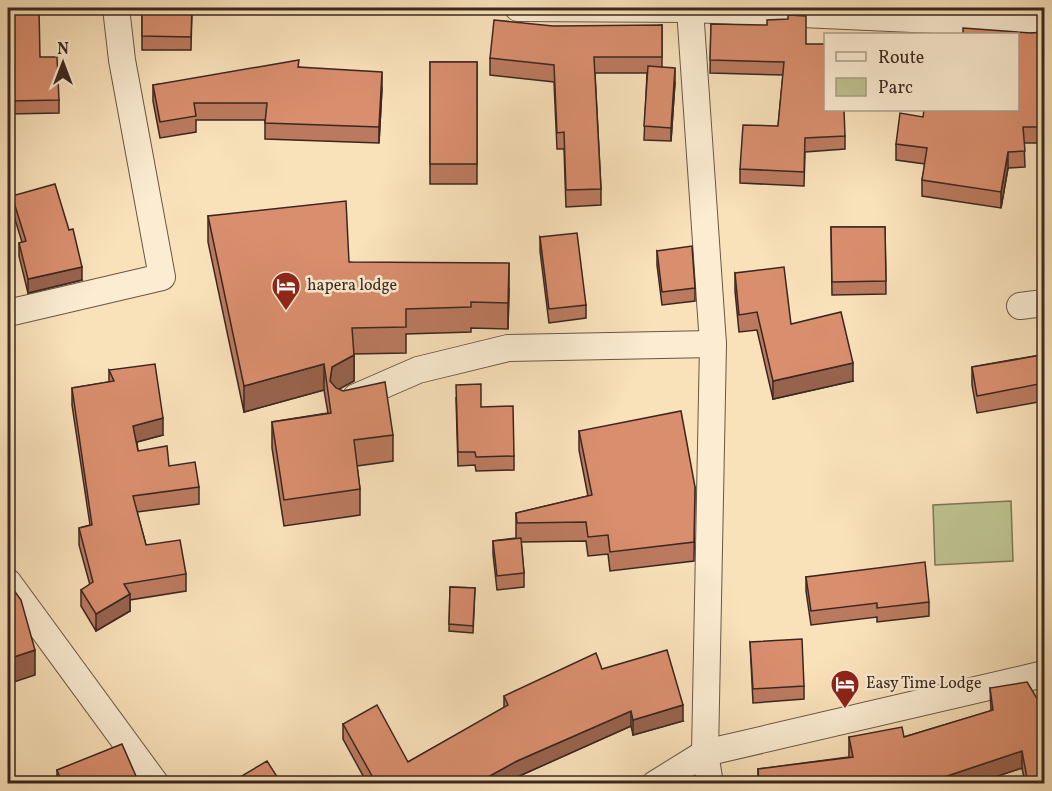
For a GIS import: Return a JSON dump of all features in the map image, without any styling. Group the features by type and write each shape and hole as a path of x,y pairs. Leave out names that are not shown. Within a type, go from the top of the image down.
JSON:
{"street":[{"path":"8,313 162,277 122,60 116,8"},
{"path":"518,8 971,14 1044,25"},
{"path":"690,9 713,344 705,753 710,783"},
{"path":"344,402 418,370 508,348 713,344"},
{"path":"8,582 156,783"},
{"path":"655,783 705,753 1044,674"}],"green space":[{"path":"1011,501 1013,561 935,565 933,505"}],"building":[{"path":"8,8 39,8 40,57 57,57 59,100 8,101"},
{"path":"142,8 192,8 191,37 142,36"},
{"path":"788,15 806,16 806,44 824,44 824,111 844,111 845,136 805,138 804,172 740,169 743,125 778,126 784,62 710,60 711,24 767,25 767,20 788,19"},
{"path":"494,20 553,26 662,25 662,57 594,57 601,189 566,190 564,132 557,133 554,65 490,58"},
{"path":"963,28 1044,32 1044,127 1023,127 1025,151 1008,152 1001,192 922,180 927,148 896,144 900,113 923,117 924,111 1019,111 1019,33 963,33"},
{"path":"299,60 298,67 382,72 379,127 265,123 267,103 194,103 196,116 160,122 153,85"},
{"path":"430,62 477,62 477,164 430,164"},
{"path":"648,66 675,68 671,128 644,126"},
{"path":"55,184 69,230 73,229 82,267 28,279 19,243 26,241 12,196"},
{"path":"346,201 349,262 509,263 508,303 471,302 471,307 406,309 406,327 352,328 354,355 332,367 330,381 336,388 343,391 385,382 393,435 354,440 360,489 284,500 272,422 331,413 324,364 244,386 208,216"},
{"path":"831,227 885,227 886,281 832,282"},
{"path":"577,233 586,305 549,309 540,237"},
{"path":"692,246 695,288 662,292 657,251"},
{"path":"784,267 791,324 841,312 853,363 773,381 757,312 739,315 735,273"},
{"path":"1044,300 1044,383 977,396 972,367 1042,355 1038,301"},
{"path":"155,364 163,418 133,426 138,451 167,446 169,466 195,462 199,487 133,496 146,545 180,540 186,574 124,584 130,594 96,614 81,590 93,582 79,528 92,525 72,388 114,381 109,370"},
{"path":"481,384 481,407 513,406 514,456 476,457 475,452 458,452 456,385"},
{"path":"681,411 695,487 694,542 610,552 608,535 588,537 586,522 517,523 516,513 592,495 579,431"},
{"path":"521,538 524,573 497,576 493,541"},
{"path":"925,562 929,602 877,608 877,603 811,611 806,577"},
{"path":"8,582 21,600 35,650 8,659"},
{"path":"450,587 475,588 473,626 449,624"},
{"path":"802,639 804,686 753,689 750,642"},
{"path":"667,650 683,705 633,720 631,711 517,761 477,783 376,783 343,724 377,705 408,762 508,705 504,696 596,653 602,669"},
{"path":"1027,682 1041,705 1044,704 1044,775 1027,778 1022,751 926,783 759,783 758,769 853,757 849,737 902,727 904,737 993,710 990,688"},
{"path":"122,744 139,783 62,783 57,770"},
{"path":"267,761 281,783 230,783"}],"place":[{"name":"hapera lodge","path":"286,312"},
{"name":"Easy Time Lodge","path":"845,710"}]}
